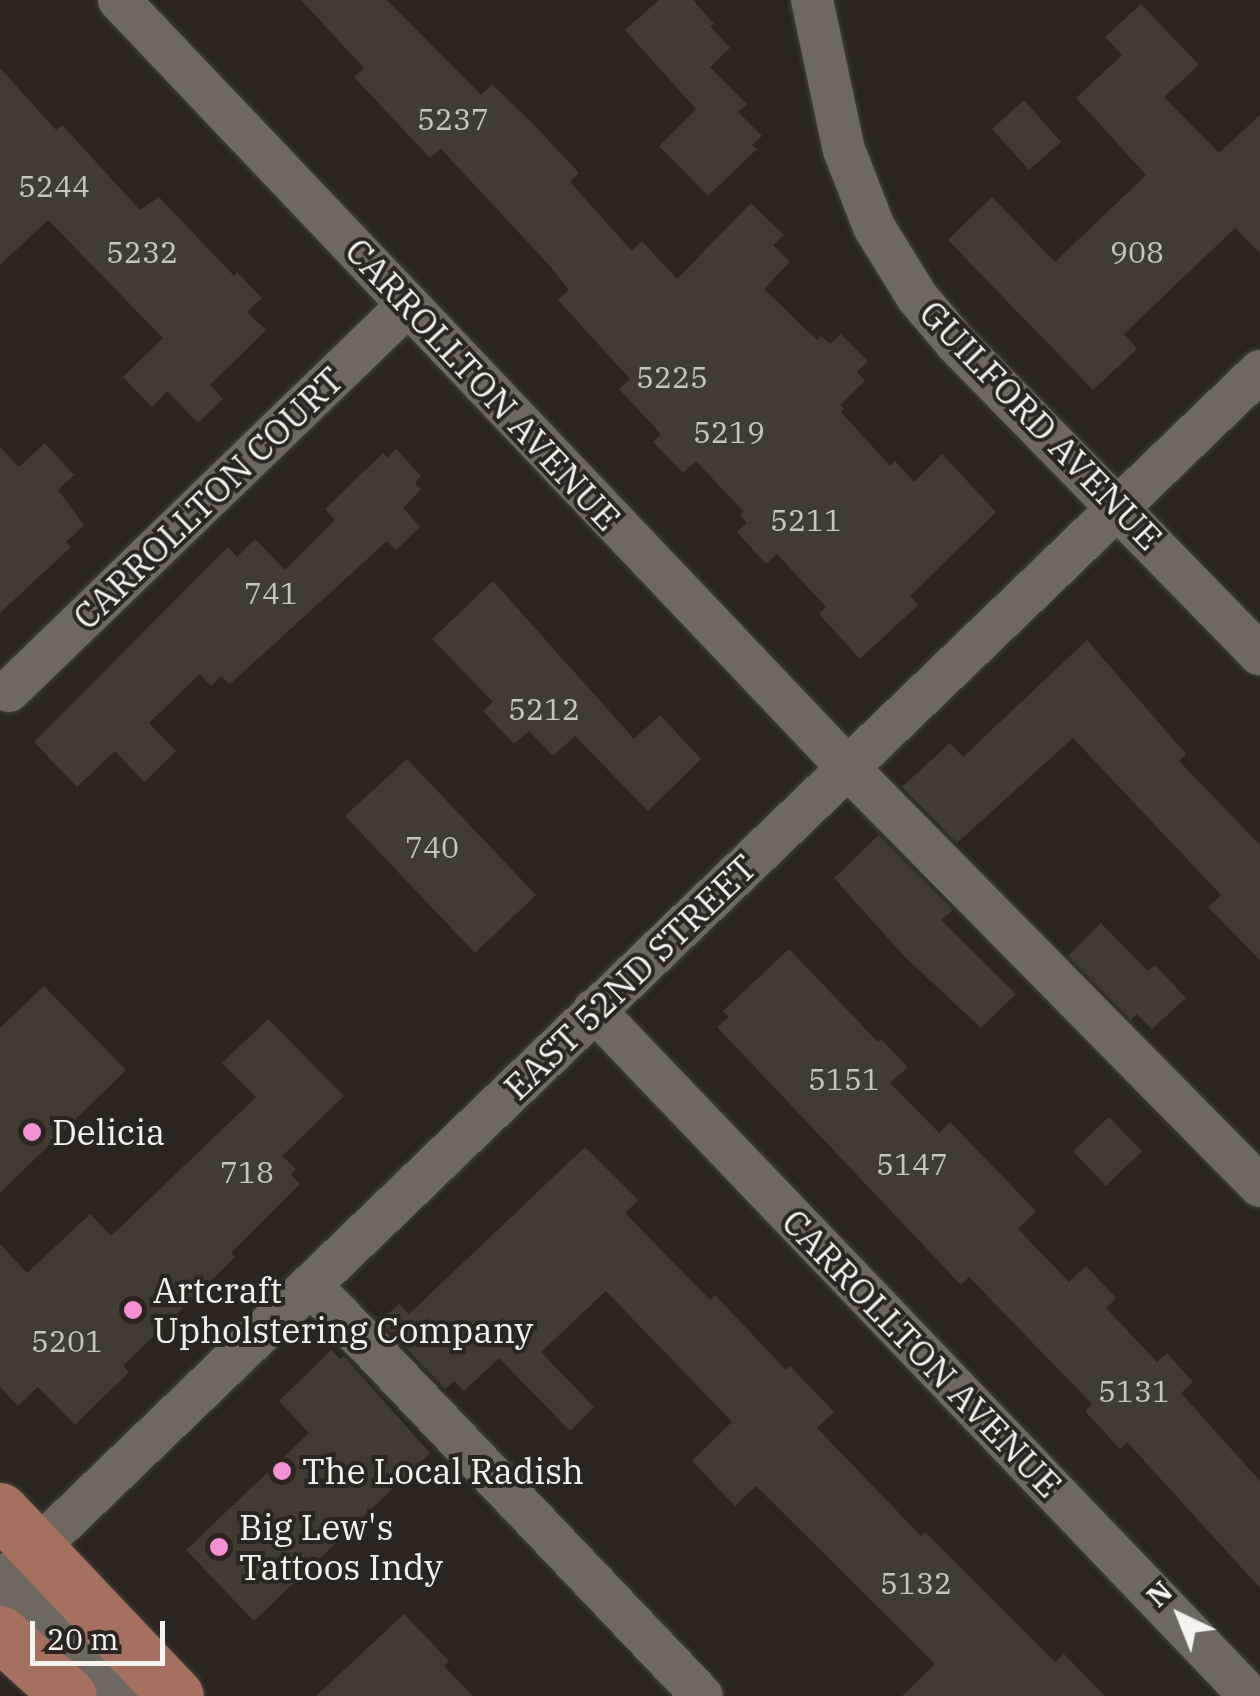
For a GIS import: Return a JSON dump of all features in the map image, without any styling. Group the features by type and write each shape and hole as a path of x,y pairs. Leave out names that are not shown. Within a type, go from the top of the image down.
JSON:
{"main road":[{"path":"0,1510 10,1572 176,1696"},
{"path":"0,1633 69,1696"}],"street":[{"name":"CARROLLTON AVENUE","path":"119,0 848,768 1260,1186"},
{"name":"GUILFORD AVENUE","path":"812,0 844,150 874,228 894,264 942,328 1260,654"},
{"name":"CARROLLTON COURT","path":"9,690 408,304"},
{"name":"EAST 52ND STREET","path":"10,1572 1260,371"},
{"name":"CARROLLTON AVENUE","path":"594,1010 1250,1696"},
{"path":"311,1285 702,1696"},
{"path":"10,1572 116,1696"}],"building":[{"path":"301,0 387,0 481,95 492,84 579,173 570,182 632,251 642,241 677,279 751,203 784,235 773,245 790,262 764,289 817,340 821,336 830,344 841,334 868,361 857,372 865,381 840,405 844,409 841,412 890,466 895,461 914,482 942,454 996,512 910,596 918,605 860,659 819,614 826,607 777,554 766,564 737,532 747,523 740,515 744,512 696,461 683,473 653,442 661,434 619,389 630,379 558,300 569,290 550,266 441,149 430,158 354,77 364,68"},
{"path":"659,0 693,0 714,24 710,26 730,48 710,67 747,104 738,112 762,136 752,145 757,149 708,196 659,146 696,109 625,30"},
{"path":"1141,4 1199,65 1164,97 1219,153 1260,115 1260,253 1235,228 1124,334 1137,349 1093,390 948,240 992,197 1055,262 1146,175 1076,98 1122,55 1105,37"},
{"path":"0,68 56,130 62,125 140,210 159,197 234,276 237,272 262,298 247,312 266,330 210,385 223,399 198,423 167,391 152,407 123,377 163,338 48,220 0,265"},
{"path":"1024,100 1061,142 1029,170 992,129"},
{"path":"45,443 74,475 58,490 84,525 66,542 71,547 0,613 0,447 19,467"},
{"path":"396,449 421,476 415,483 421,489 403,508 420,527 396,550 387,541 230,684 221,676 211,686 200,674 149,723 176,751 144,782 115,751 77,787 34,742 228,547 237,557 255,539 285,570 335,520 325,509 383,453 387,458"},
{"path":"493,581 634,739 660,715 701,759 648,811 575,736 553,756 529,731 514,744 483,711 493,702 432,639"},
{"path":"1087,640 1186,754 1179,761 1260,845 1260,960 1208,907 1221,895 1073,738 957,843 902,787 950,743 963,757"},
{"path":"407,759 536,895 475,953 345,816"},
{"path":"879,835 953,910 941,920 1016,994 981,1028 904,956 834,878"},
{"path":"1101,923 1148,971 1155,965 1186,998 1152,1029 1137,1014 1131,1020 1068,956"},
{"path":"789,949 878,1042 881,1039 908,1067 890,1083 939,1133 950,1122 1036,1211 1018,1229 1069,1282 1086,1266 1116,1298 1106,1308 1157,1362 1167,1353 1193,1382 1181,1393 1260,1481 1260,1588 1127,1442 1120,1449 1085,1411 1092,1404 969,1277 961,1285 717,1027 729,1017 723,1011"},
{"name":"Delicia","path":"44,986 126,1070 0,1193 0,1028"},
{"path":"268,1019 344,1096 282,1156 296,1169 291,1174 300,1184 231,1253 235,1257 123,1366 129,1372 75,1425 38,1387 18,1406 0,1387 0,1244 27,1273 90,1214 111,1236 256,1097 222,1063"},
{"path":"1109,1117 1142,1151 1106,1186 1073,1151"},
{"path":"585,1147 638,1200 625,1213 710,1300 715,1295 786,1370 790,1366 834,1412 817,1428 921,1536 925,1532 1055,1662 1064,1654 1105,1696 902,1696 935,1664 756,1486 735,1506 692,1461 732,1422 606,1291 541,1352 594,1407 570,1431 499,1358 464,1391 454,1381 445,1389 380,1321 399,1304 409,1314"},
{"path":"331,1350 340,1359 344,1356 430,1453 254,1621 186,1550 309,1433 279,1401"},
{"path":"404,1614 449,1661 444,1666 473,1696 316,1696"}],"place":[{"name":"Delicia","path":"32,1132"},
{"name":"Artcraft Upholstering Company","path":"133,1310"},
{"name":"The Local Radish","path":"282,1471"},
{"name":"Big Lew's Tattoos Indy","path":"219,1547"}]}
